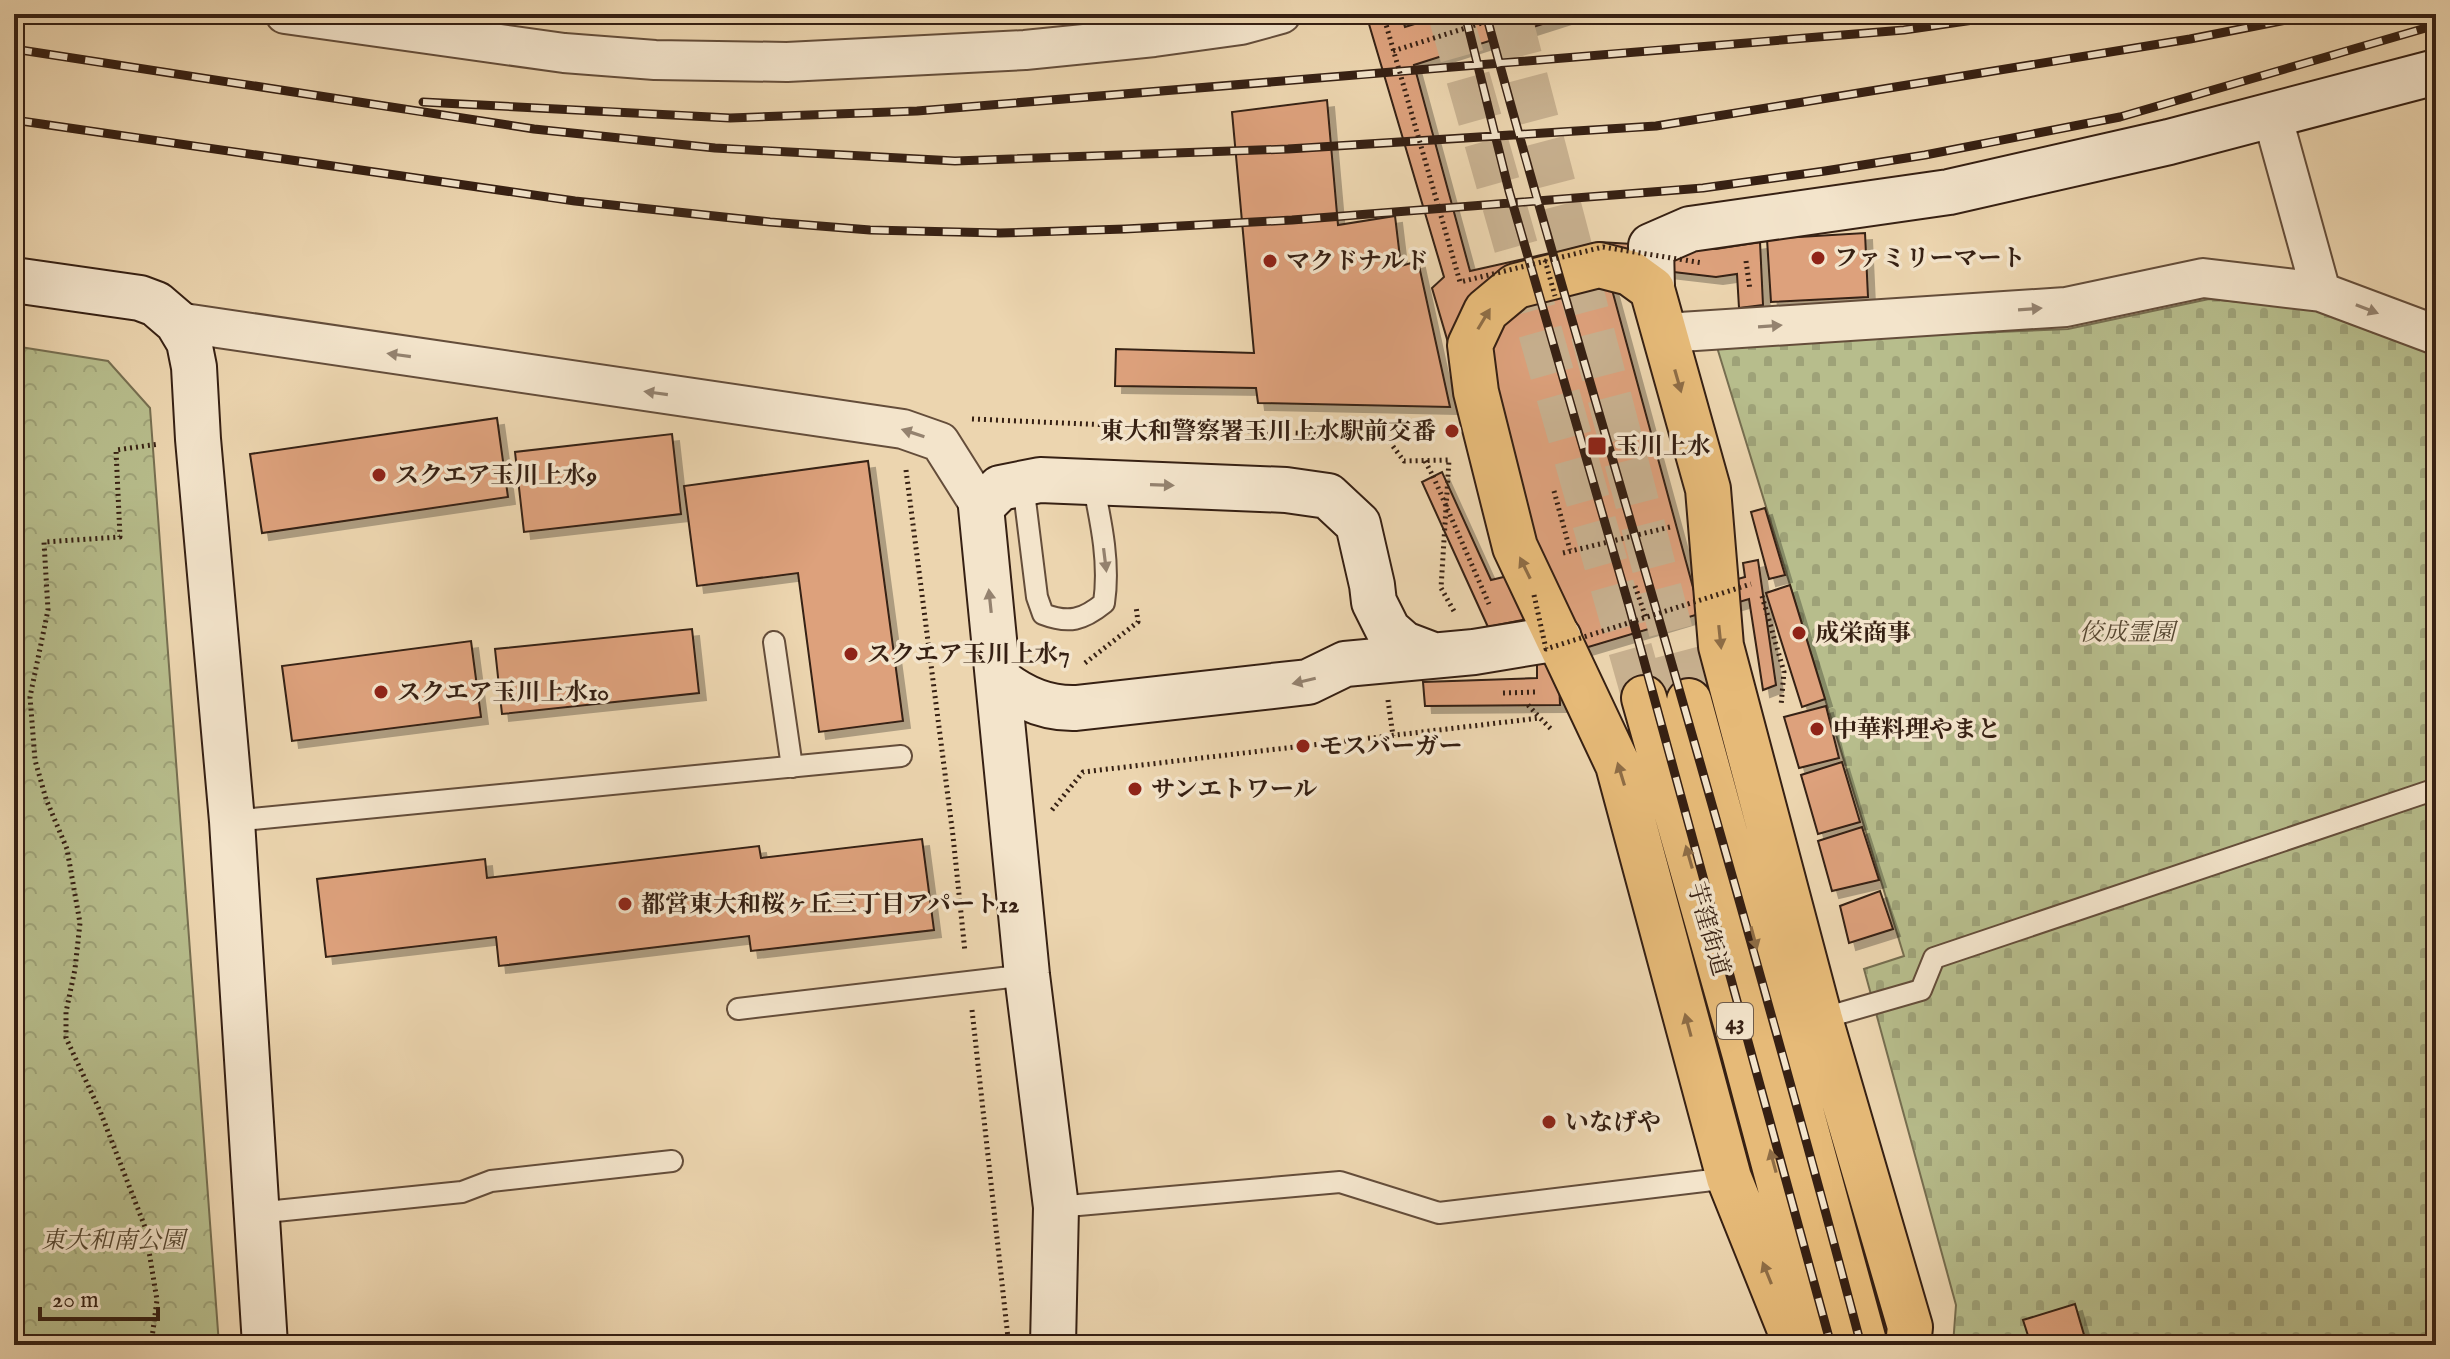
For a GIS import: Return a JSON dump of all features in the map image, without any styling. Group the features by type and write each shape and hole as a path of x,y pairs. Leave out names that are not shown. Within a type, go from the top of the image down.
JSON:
{"main road":[{"path":"1796,1345 1729,1178 1618,765 1515,547 1476,392 1470,345 1486,311 1516,286 1599,265 1630,273 1652,289 1665,333 1708,489 1721,646 1820,1019 1910,1327 1908,1345"},
{"name":"芋窪街道","path":"1644,698 1744,1052 1822,1345"},
{"name":"芋窪街道","path":"1689,701 1865,1345"}],"street":[{"path":"285,14 564,53 655,60 787,62 1010,51 1140,39 1241,25 1281,14"},
{"path":"1652,289 1651,246 1690,229 1949,192 2169,142 2436,72"},
{"path":"2272,115 2321,292"},
{"path":"1665,333 2066,307 2203,278 2321,292 2436,335"},
{"path":"14,280 140,298 156,304 177,322 189,342 194,367 232,821 265,1345"},
{"path":"177,322 903,429 940,442 981,507 1027,975 1056,1207 1053,1345"},
{"path":"981,507 1000,488 1040,480 1286,490 1328,496 1358,524 1374,602 1388,630 1404,644 1433,655"},
{"path":"1345,664 1365,627 1374,602"},
{"path":"998,679 1013,692 1043,705 1069,709 1308,682 1345,664 1474,652 1559,638"},
{"path":"1007,765 1016,743 1037,724 1069,709"}],"lane":[{"path":"1023,484 1037,597 1043,614 1059,621 1086,617 1104,603 1107,580 1093,483"},
{"path":"774,642 792,767"},
{"path":"232,821 901,756"},
{"path":"1820,1019 1921,990 1934,958 2436,789"},
{"path":"738,1009 1027,975"},
{"path":"256,1213 462,1192 491,1181 672,1161"},
{"path":"1056,1207 1340,1182 1439,1213 1729,1178"}],"path":[{"path":"1383,14 1460,282 1603,247 1703,263 1718,261"},
{"path":"1393,51 1510,14"},
{"path":"1746,257 1754,327"},
{"path":"1545,260 1555,296"},
{"path":"151,1345 157,1300 145,1227 100,1111 66,1038 66,1012 80,923 67,849 46,799 35,760 30,697 48,610 44,542 120,537 116,450 198,439"},
{"path":"1425,461 1489,604"},
{"path":"1554,491 1570,550"},
{"path":"1555,556 1681,524"},
{"path":"1534,595 1546,649 1751,584"},
{"path":"1635,586 1646,618"},
{"path":"1393,736 1388,697 1400,696"},
{"path":"1528,705 1559,736"},
{"path":"1050,813 1083,772 1540,718"}],"green space":[{"name":"佼成霊園","path":"2209,299 2315,309 2436,355 2436,1345 1953,1345 1956,1305 1864,969 1904,956 1716,344 2068,329"},
{"name":"東大和南公園","path":"14,346 108,361 150,408 219,1345 14,1345"}],"building":[{"path":"1366,14 1401,14 1405,27 1447,14 1574,14 1414,65 1470,271 1599,242 1716,249 1760,242 1763,305 1739,308 1737,274 1716,277 1605,264 1694,591 1745,577 1743,563 1758,560 1776,685 1763,690 1749,599 1558,656 1560,705 1425,706 1423,682 1537,678 1537,658 1527,619 1488,627 1422,482 1442,472 1491,580 1516,574 1432,288 1444,277"},
{"path":"1327,100 1338,225 1395,216 1401,266 1418,261 1450,407 1258,403 1256,388 1115,386 1116,349 1254,353 1232,112"},
{"path":"1865,233 1868,297 1771,302 1767,239"},
{"name":"スクエア玉川上水9","path":"497,418 508,497 262,533 250,454"},
{"path":"672,434 681,514 524,532 515,452"},
{"name":"スクエア玉川上水7","path":"868,461 903,721 819,732 798,573 697,586 684,486"},
{"path":"1765,508 1785,575 1769,579 1751,512"},
{"path":"1790,585 1825,699 1802,707 1766,593"},
{"path":"692,629 699,693 502,714 495,649"},
{"name":"スクエア玉川上水10","path":"471,641 481,717 292,741 282,666"},
{"path":"1826,706 1839,758 1799,768 1784,717"},
{"path":"1842,762 1860,822 1818,834 1801,775"},
{"path":"1862,827 1879,880 1832,891 1818,841"},
{"name":"都営東大和桜ヶ丘三丁目アパート12","path":"922,839 934,930 751,951 749,936 499,966 496,937 326,957 317,879 485,859 487,878 759,846 761,858"},
{"path":"1880,891 1893,929 1849,943 1840,906"},
{"path":"2075,1304 2087,1345 2031,1345 2023,1320"}],"tunnel":[{"path":"1450,14 1644,698"},
{"path":"1509,14 1689,701"}],"railway":[{"path":"1465,14 1509,191 1629,606 1831,1345"},
{"path":"1486,14 1759,970 1861,1345"},
{"path":"423,102 730,118 917,111 1904,30 2015,14"},
{"path":"14,49 534,129 715,148 955,161 1288,149 1656,126 2190,39 2316,14"},
{"path":"14,120 575,201 770,222 870,230 1000,233 1125,229 1292,220 1703,188 1825,171 2120,117 2436,25"}],"place":[{"name":"ファミリーマート","path":"1818,258"},
{"name":"マクドナルド","path":"1270,261"},
{"name":"東大和警察署玉川上水駅前交番","path":"1452,431"},
{"name":"玉川上水","path":"1597,446"},
{"name":"スクエア玉川上水9","path":"379,475"},
{"name":"成栄商事","path":"1799,633"},
{"name":"スクエア玉川上水7","path":"851,654"},
{"name":"スクエア玉川上水10","path":"381,692"},
{"name":"中華料理やまと","path":"1817,729"},
{"name":"モスバーガー","path":"1303,746"},
{"name":"サンエトワール","path":"1135,789"},
{"name":"都営東大和桜ヶ丘三丁目アパート12","path":"625,904"},
{"name":"いなげや","path":"1549,1122"}]}
